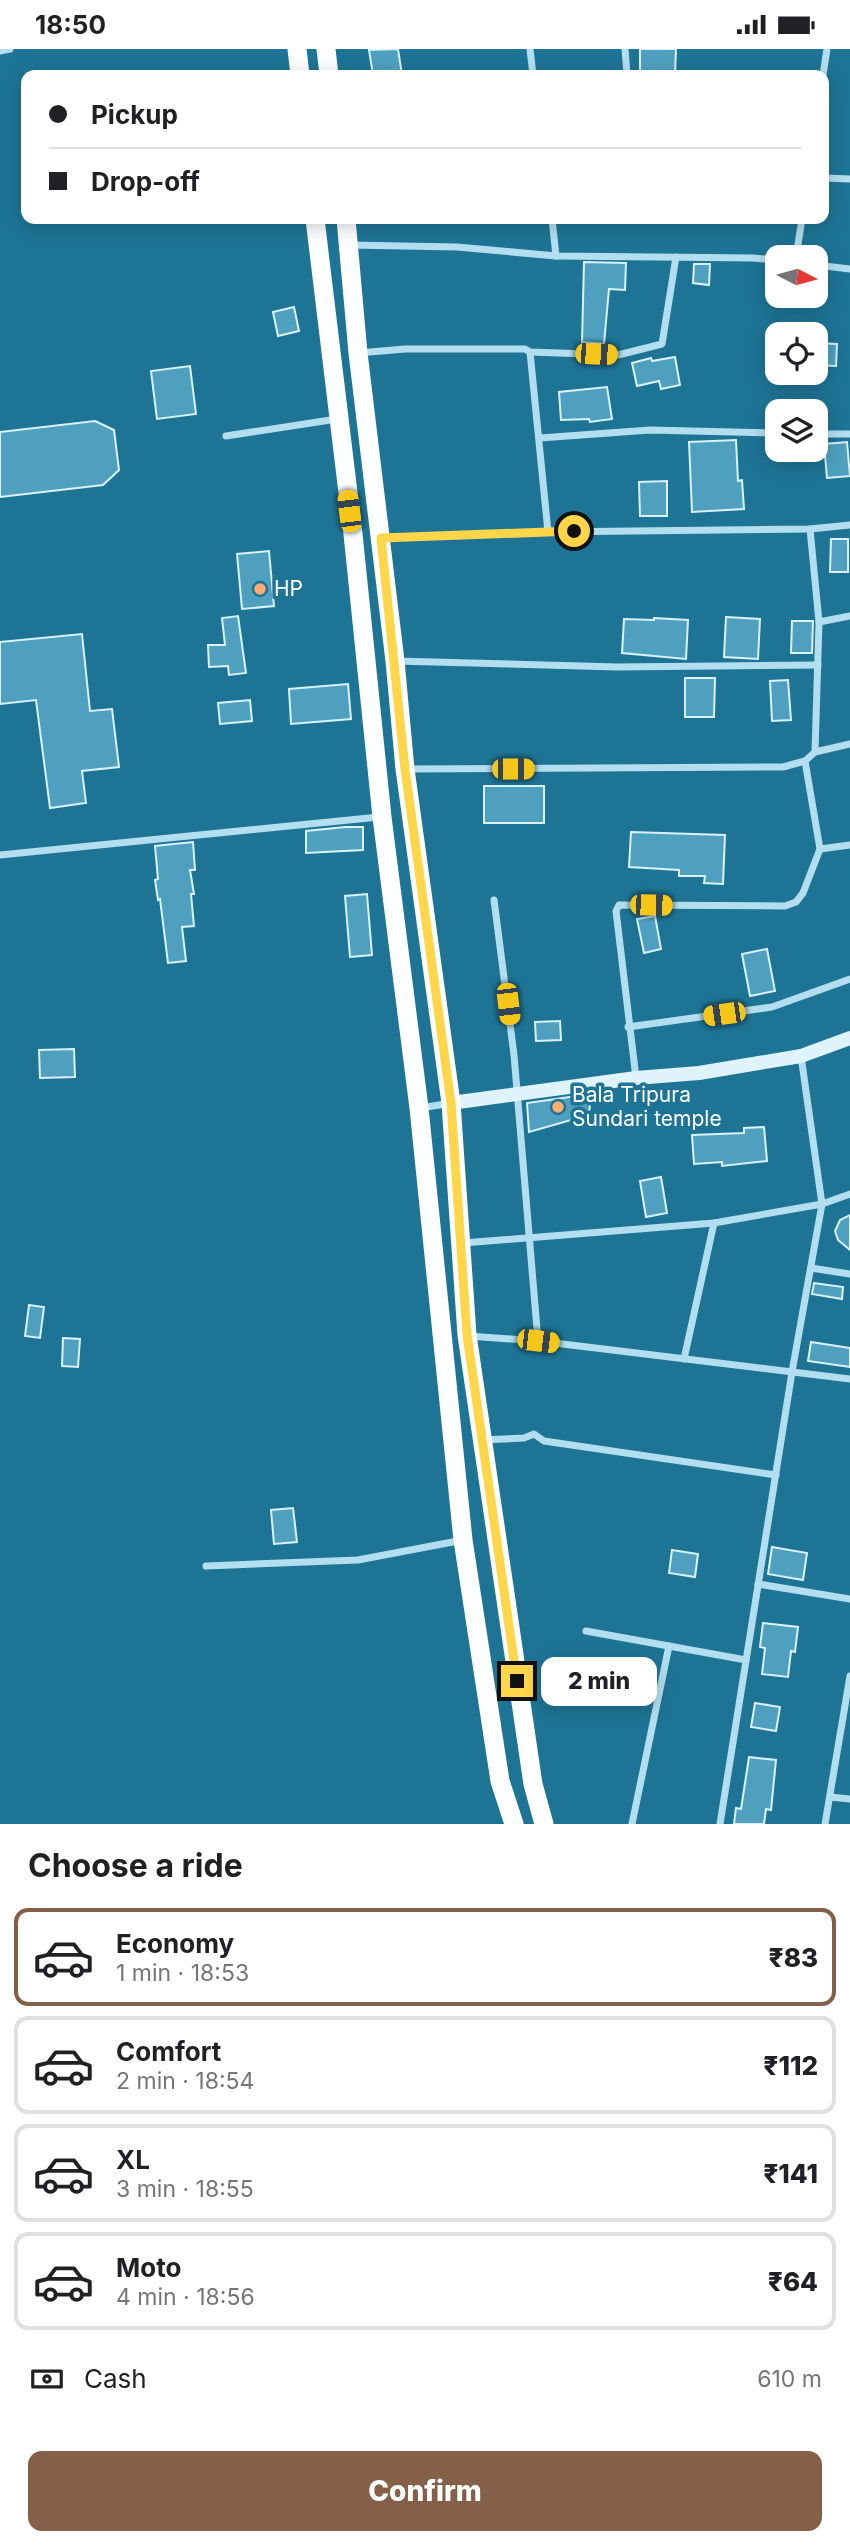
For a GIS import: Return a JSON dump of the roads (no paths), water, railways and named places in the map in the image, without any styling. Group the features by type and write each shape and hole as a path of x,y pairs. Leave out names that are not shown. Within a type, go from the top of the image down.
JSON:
{"highway":[{"path":"297,49 299,70"},
{"path":"326,49 328,70"},
{"path":"316,224 382,817 419,1108 463,1540 500,1781 514,1824"},
{"path":"347,224 358,353 395,661 405,769 451,1103 467,1335 533,1784 544,1824"}],"main road":[{"path":"451,1103 636,1078 699,1073 800,1056 850,1038"}],"street":[{"path":"0,51 10,49"},
{"path":"530,49 532,70"},
{"path":"625,49 627,70"},
{"path":"824,70 827,49"},
{"path":"829,178 850,181"},
{"path":"553,224 556,256"},
{"path":"798,245 801,224"},
{"path":"349,245 457,247 556,256 765,259"},
{"path":"358,353 405,349 525,349 530,352 618,355 662,345 676,257"},
{"path":"828,266 850,269"},
{"path":"530,352 548,531"},
{"path":"226,436 338,419"},
{"path":"540,438 650,431 765,433"},
{"path":"828,434 850,434"},
{"path":"381,538 548,531 810,529 850,525"},
{"path":"810,529 819,622 815,752"},
{"path":"819,622 850,616"},
{"path":"395,661 617,667 818,665"},
{"path":"405,769 783,767 805,761 815,752 850,744"},
{"path":"636,1078 616,911 619,905 785,906 796,902 803,893 820,849 805,761"},
{"path":"0,855 382,817"},
{"path":"820,849 850,845"},
{"path":"494,900 518,1095 538,1341"},
{"path":"628,1027 772,1007 850,979"},
{"path":"720,1824 792,1372 822,1204 800,1056"},
{"path":"419,1108 451,1103"},
{"path":"459,1244 714,1223 822,1204 850,1194"},
{"path":"684,1359 714,1223"},
{"path":"811,1268 850,1274"},
{"path":"467,1335 538,1341 850,1379"},
{"path":"482,1440 524,1438 534,1434 544,1441 776,1475"},
{"path":"206,1566 358,1560 463,1540"},
{"path":"758,1584 850,1599"},
{"path":"586,1631 746,1660"},
{"path":"632,1824 669,1646"},
{"path":"825,1824 850,1676"},
{"path":"830,1797 850,1799"}],"place":[{"name":"HP","path":"260,589"},
{"name":"Bala Tripura Sundari temple","path":"558,1107"}]}
